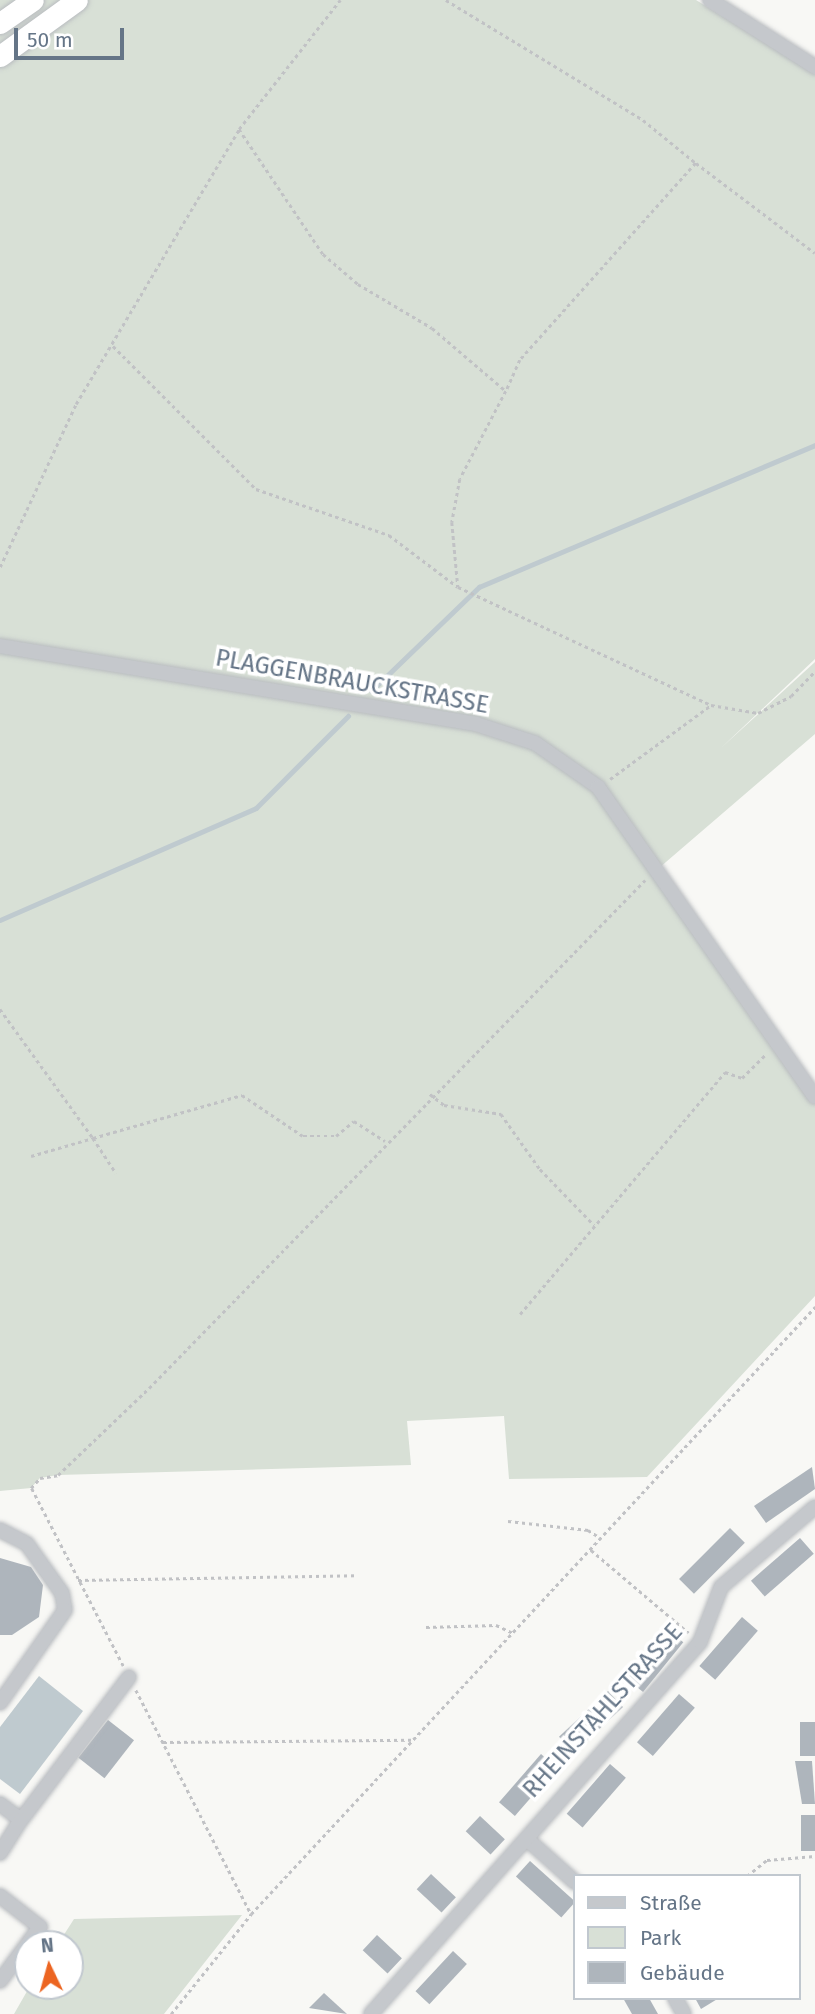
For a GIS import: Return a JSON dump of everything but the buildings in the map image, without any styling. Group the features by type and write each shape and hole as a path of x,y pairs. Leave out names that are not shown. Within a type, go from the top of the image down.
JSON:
{"highway":[{"path":"0,23 33,0"},
{"path":"0,56 77,0"}],"street":[{"path":"710,0 815,67"},
{"name":"PLAGGENBRAUCKSTRASSE","path":"0,646 476,724 536,743 598,787 775,1044 815,1097"},
{"name":"RHEINSTAHLSTRASSE","path":"371,2014 529,1840 536,1820 700,1642 721,1587 815,1507"},
{"path":"0,1530 27,1544 62,1593 65,1611 0,1703"},
{"path":"0,1853 21,1820 129,1677"},
{"path":"0,1804 21,1820"},
{"path":"529,1840 574,1881"},
{"path":"0,1896 40,1927 0,1981"}],"path":[{"path":"0,567 76,404 113,346 239,129 340,0"},
{"path":"446,0 643,120 815,253"},
{"path":"239,129 323,254 358,284 432,328 506,391"},
{"path":"458,587 452,522 460,479 520,360 696,163"},
{"path":"113,346 256,489 388,535 458,587 712,705 758,713 791,696 815,671"},
{"path":"598,787 712,705"},
{"path":"58,1475 430,1094 655,870"},
{"path":"0,1009 116,1173"},
{"path":"520,1314 725,1072 742,1078 775,1044"},
{"path":"430,1094 444,1105 501,1114 540,1169 594,1226"},
{"path":"31,1156 242,1095 303,1136 336,1136 354,1121 386,1142"},
{"path":"171,2014 251,1914 815,1307"},
{"path":"508,1521 588,1530 601,1538"},
{"path":"591,1550 700,1642"},
{"path":"78,1580 357,1575"},
{"path":"426,1627 496,1625 513,1633"},
{"path":"163,1743 411,1740"},
{"path":"750,1874 767,1860 815,1856"}],"green space":[{"path":"0,0 696,0 815,74 815,659 721,748 815,662 815,734 659,868 815,1088 815,1296 647,1477 509,1479 504,1416 407,1421 411,1465 58,1475 40,1478 31,1488 0,1491"},
{"path":"242,1915 164,2014 14,2014 22,2000 84,2000 84,1930 67,1930 74,1919"}],"shaded area":[{"path":"39,1676 83,1711 20,1794 0,1779 0,1727"}],"waterway":[{"path":"371,691 479,587 815,445"},
{"path":"0,920 256,808 348,716"}]}
